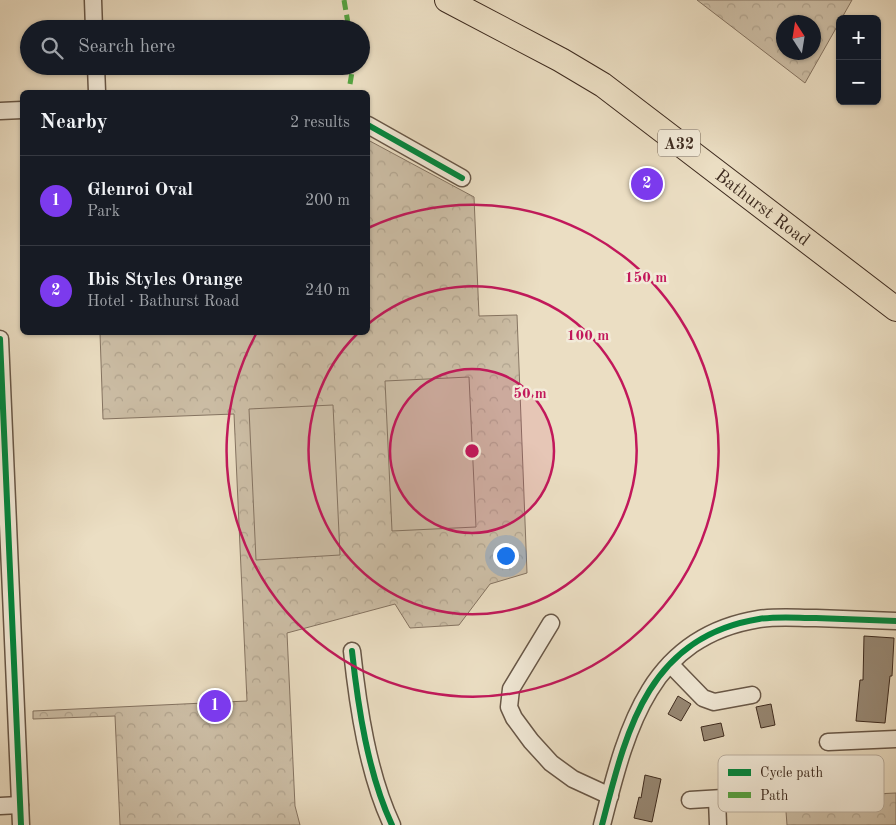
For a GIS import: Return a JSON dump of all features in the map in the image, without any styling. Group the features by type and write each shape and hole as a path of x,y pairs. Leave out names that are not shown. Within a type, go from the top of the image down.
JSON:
{"highway":[{"name":"Bathurst Road","path":"447,0 561,60 603,86 896,309"}],"street":[{"path":"93,0 94,20"},
{"path":"96,75 97,90"},
{"path":"0,111 20,110"},
{"path":"370,125 462,178"},
{"path":"0,339 21,825"},
{"path":"602,825 635,717 655,681 670,664 704,638 741,623 759,619 797,618 896,621"},
{"path":"551,623 511,689 509,708 531,741 551,763 573,780 610,796"},
{"path":"352,651 358,703 379,792 392,825"},
{"path":"670,664 703,698 714,702 752,695"},
{"path":"828,742 896,739"},
{"path":"690,800 717,799 718,825"},
{"path":"0,806 20,805"}],"green space":[{"path":"697,0 852,0 844,15 836,15 836,28 821,55 821,15 776,15 776,60 818,60 805,83"},
{"path":"370,141 474,197 479,316 517,315 527,573 490,584 459,625 410,628 395,604 287,633 295,806 300,825 120,825 115,716 33,719 33,711 247,701 234,414 103,419 100,335 370,335"},
{"path":"469,377 476,527 392,531 385,381"},
{"path":"333,405 340,555 256,560 249,409"},
{"path":"896,793 896,825 787,825 786,812 884,812 884,794"}],"building":[{"path":"864,636 894,638 892,676 890,676 885,723 856,721 860,680 863,680"},
{"path":"678,696 691,704 681,721 668,714"},
{"path":"771,704 775,725 761,728 756,707"},
{"path":"721,723 724,736 704,741 701,727"},
{"path":"645,775 661,779 652,822 634,818 639,797 641,798"}],"marked path":[{"path":"344,0 347,20"},
{"path":"350,84 352,75"}],"cycle path":[{"path":"370,126 462,178"},
{"path":"0,339 21,825"},
{"path":"602,825 621,756 633,724 648,694 666,668 691,646 721,629 766,618 896,621"},
{"path":"352,651 357,695 370,762 376,784 392,825"}],"place":[{"name":"Ibis Styles Orange","path":"647,184"},
{"name":"Glenroi Oval","path":"215,706"}]}
